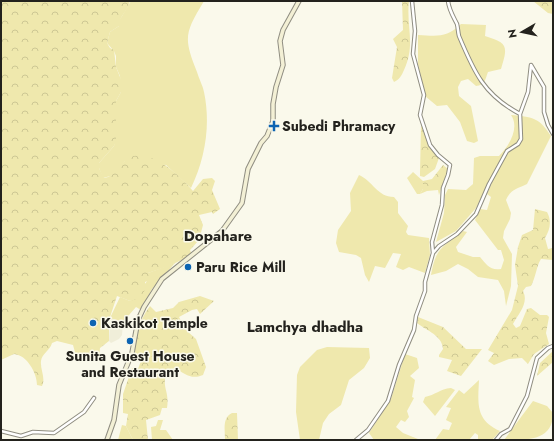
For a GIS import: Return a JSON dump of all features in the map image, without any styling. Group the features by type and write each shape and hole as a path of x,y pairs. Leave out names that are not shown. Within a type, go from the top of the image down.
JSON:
{"street":[{"path":"107,440 114,420 119,385 132,353 138,320 144,307 162,280 222,231 242,202 248,169 261,144 267,136 273,121 274,97 283,65 281,38 299,1"},
{"path":"412,1 415,31 413,54 424,95 420,115 430,144 438,155 450,165 443,188 442,205 432,242 434,253"},
{"path":"448,1 457,25 458,34 477,75 486,88 500,101 520,114"},
{"path":"356,440 368,430 388,401 399,365 414,330 416,316 425,291 425,282 434,253 439,246 458,234 476,214 506,151 518,144 521,139 520,114 528,92 531,65 544,87 544,112 548,125 553,134"},
{"path":"496,440 501,434 510,429 527,396 537,358 548,348 553,346"},
{"path":"1,431 21,436 33,432 54,433 84,412 94,398"}],"shaded area":[{"path":"110,318 123,322 122,335 119,339 111,343 109,341"}],"green space":[{"path":"1,1 130,1 120,19 119,26 110,32 107,43 110,48 114,50 116,67 122,82 121,92 116,101 116,141 114,146 99,163 99,168 104,178 108,177 114,173 127,159 135,155 154,159 163,164 181,178 193,191 203,179 212,178 215,181 212,190 220,209 213,214 212,212 199,215 203,225 199,240 190,250 192,255 169,266 148,273 151,280 145,282 145,290 140,298 130,301 117,296 109,320 109,341 100,348 99,356 96,360 82,361 76,356 73,345 57,341 52,343 41,361 43,380 42,386 37,385 37,380 30,365 19,355 14,354 1,360"},
{"path":"131,1 204,1 193,21 188,35 190,51 203,90 207,117 207,129 203,154 191,188 166,165 125,161 114,175 103,178 99,168 99,163 114,146 116,136 116,101 121,92 120,76 116,67 116,56 114,51 107,43 110,32 119,26 119,21"},
{"path":"402,1 409,1 408,10 410,44 408,61 399,79 394,82 392,78 397,47 393,39 403,30"},
{"path":"533,1 553,1 553,14 548,13"},
{"path":"461,24 486,25 485,36 502,43 505,50 501,69 488,72 483,83 479,85 476,86 468,79 461,81 458,87 459,96 471,106 478,141 474,143 467,141 460,122 447,105 437,106 425,96 418,64 418,35 431,36 446,34 456,29"},
{"path":"511,115 524,116 534,119 543,125 551,136 527,184 512,191 506,200 511,213 503,238 512,254 511,286 506,306 504,291 498,280 478,277 468,269 458,264 446,271 431,275 438,253 445,245 463,231 467,232 456,247 458,252 473,257 480,257 491,268 501,269 504,260 501,250 498,250 475,220 480,209 487,210 491,197 487,194 494,172 476,208 456,231 436,242 444,213 445,195 448,189 466,190 473,184 474,158 480,156 499,156 503,152 510,142 514,131"},
{"path":"421,125 429,146 439,158 435,169 424,177 420,176"},
{"path":"443,165 448,169 439,195 438,190 427,191 420,194 423,189 423,181 432,179"},
{"path":"413,172 423,181 423,189 420,194 417,194 407,178"},
{"path":"359,175 368,181 379,192 394,197 398,202 398,213 408,226 406,232 408,235 429,238 430,255 425,273 409,267 403,270 396,267 401,254 393,253 385,268 375,266 369,282 365,275 361,258 356,255 339,252 336,243 338,230 351,211 350,193"},
{"path":"535,209 547,212 549,215 550,225 545,238 548,249 553,248 553,260 541,259 531,286 526,287 523,291 525,295 524,304 513,324 516,328 520,326 527,309 531,308 540,315 547,315 549,317 546,333 549,344 534,354 528,364 522,358 509,359 494,365 488,361 494,353 488,350 512,310 518,286 515,265 518,247 522,235 533,230"},
{"path":"175,263 152,289 141,310 136,307 123,322 110,318 120,297 130,301 144,290 144,285 148,280 148,273"},
{"path":"200,296 214,301 200,314 197,309 179,317 186,330 196,339 206,367 203,375 192,377 175,368 168,370 165,381 168,402 167,408 162,408 160,415 146,420 148,440 133,440 126,426 128,414 123,413 123,394 132,368 138,369 141,361 132,357 138,330 143,318 150,306 156,312 173,308 179,302"},
{"path":"418,317 443,327 466,349 482,349 461,376 447,371 452,360 439,357 443,349 440,340 417,323"},
{"path":"327,347 369,348 370,358 364,368 349,380 341,405 329,414 323,423 319,440 300,440 296,412 297,375 300,367 317,350"},
{"path":"553,351 553,362 537,376 540,363"},
{"path":"405,354 417,358 419,368 410,376 415,380 412,397 414,398 407,411 409,417 405,422 401,420 396,427 403,433 418,439 374,440 369,433 391,399"},
{"path":"479,380 478,396 482,416 492,427 500,431 492,440 478,440 478,435 475,433 469,440 435,440 443,429 449,430 452,423 446,420 451,408 446,407 459,390 464,394"},
{"path":"451,388 455,390 435,416 423,402 425,397"},
{"path":"533,401 547,406 553,413 552,422 549,429 544,434 530,439 504,440"},
{"path":"232,413 237,413 238,440 225,440 225,421"},
{"path":"158,420 163,420 160,430 166,430 173,440 152,440 151,427 156,426"},
{"path":"122,425 126,426 133,440 118,440"}],"place":[{"name":"Subedi Phramacy","path":"274,126"},
{"name":"Paru Rice Mill","path":"188,267"},
{"name":"Kaskikot Temple","path":"93,323"},
{"name":"Sunita Guest House and Restaurant","path":"130,341"}],"district":[{"name":"Dopahare","path":"218,236"},
{"name":"Lamchya dhadha","path":"305,327"}]}
